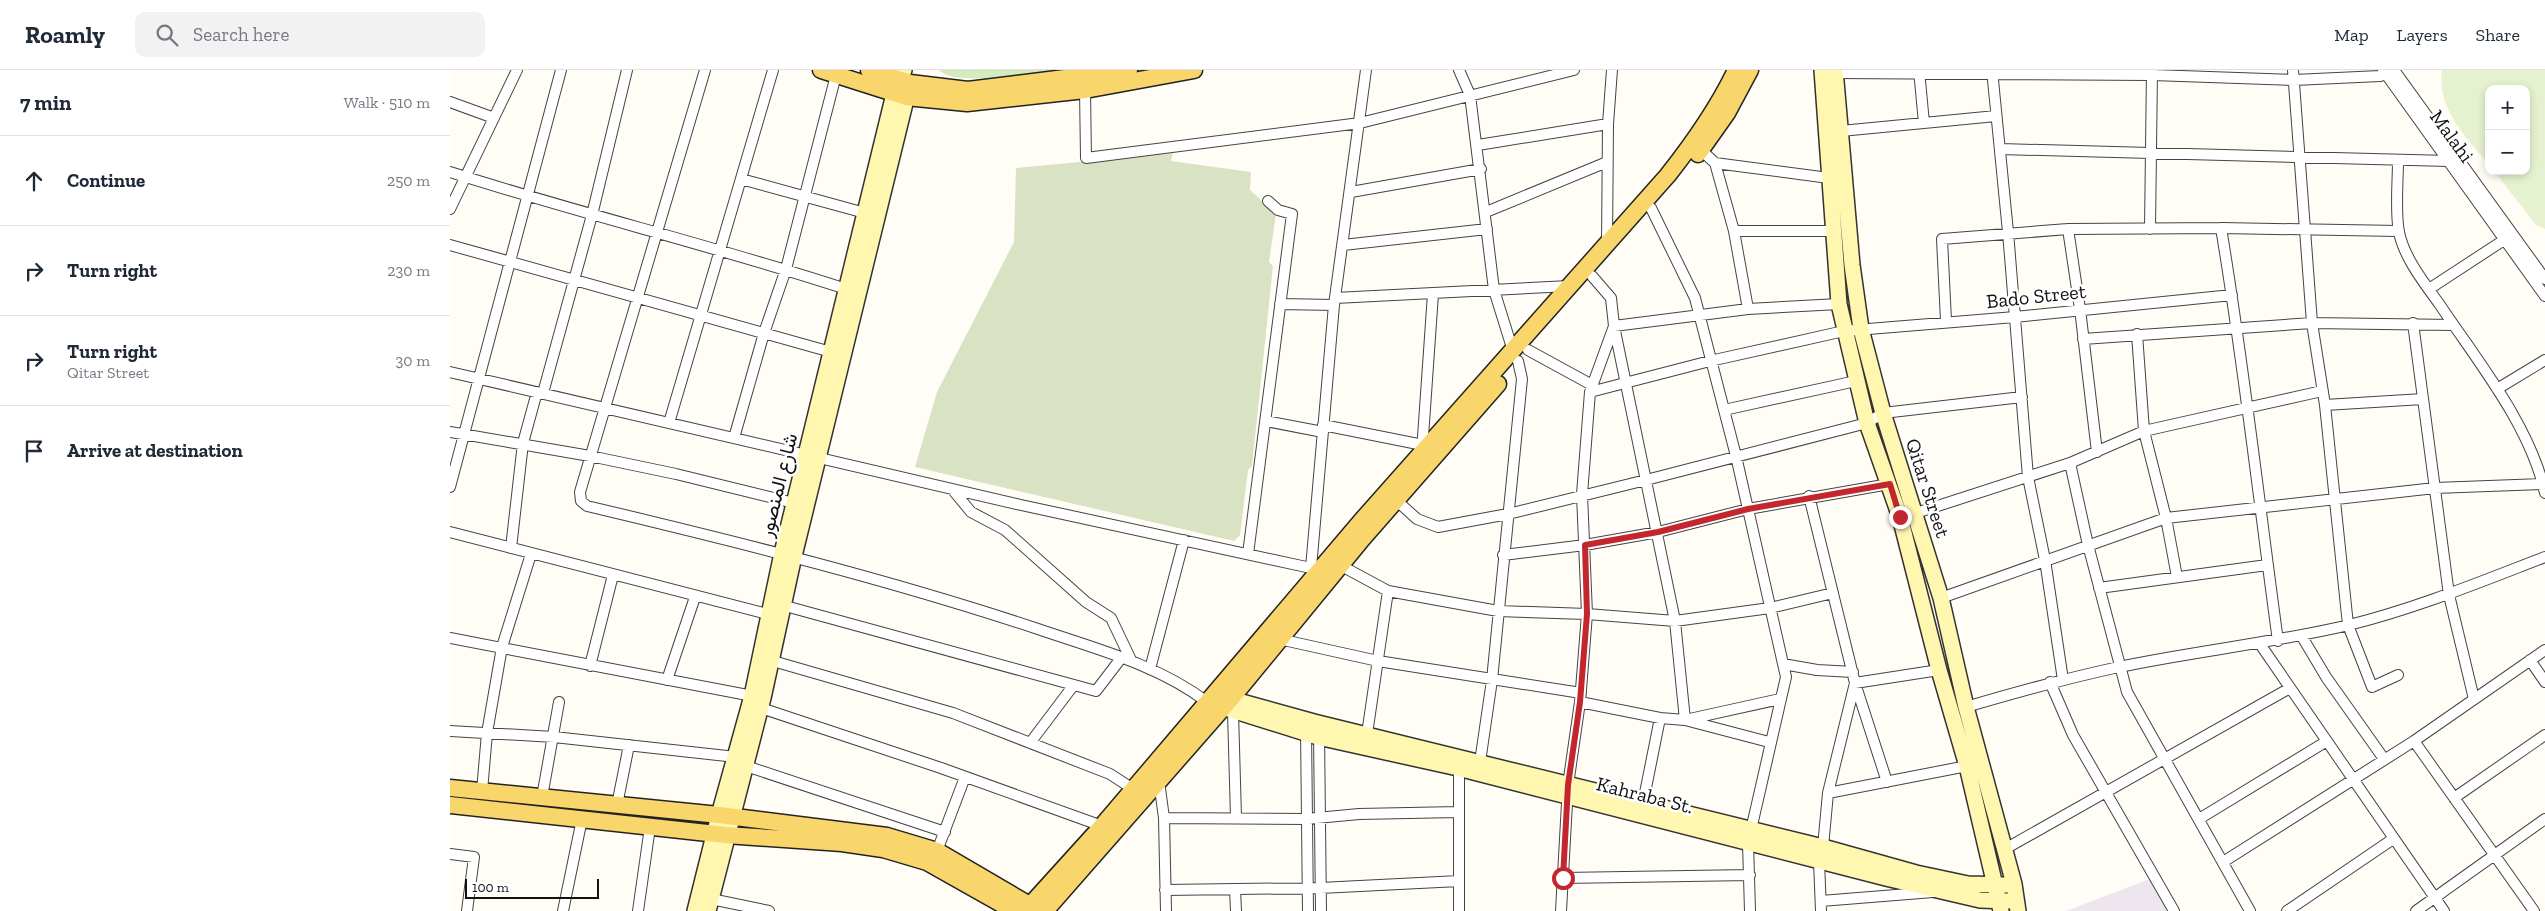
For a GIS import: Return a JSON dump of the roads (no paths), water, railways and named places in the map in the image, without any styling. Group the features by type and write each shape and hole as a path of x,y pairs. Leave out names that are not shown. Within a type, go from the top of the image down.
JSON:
{"main road":[{"path":"869,70 967,103 1085,90 1194,70"},
{"path":"829,73 968,90 1129,70"},
{"path":"1035,909 1159,781 1221,703 1316,576 1335,562 1396,500 1519,354 1570,286 1693,142 1727,89 1736,70"},
{"path":"1335,562 1423,448 1519,354 1652,208 1700,150 1727,113 1750,70"},
{"name":"Qitar Street","path":"1831,71 1841,131 1852,265 1861,329 1883,413 1916,513 1941,598 1966,707 2014,884 2017,906"},
{"name":"Qitar Street","path":"1831,71 1829,178 1839,304 1844,331 1867,423 1890,484 1921,592 1939,670 1967,766 2001,907"},
{"name":"شارع المنصور","path":"788,555 794,503 812,456 831,352 846,289 865,213 903,82"},
{"name":"شارع المنصور","path":"695,911 759,701 788,555 903,82"},
{"path":"1831,200 1847,199"},
{"path":"1035,909 1133,789 1221,703 1279,639 1316,576"},
{"name":"Kahraba St.","path":"1221,703 1312,728 1821,854 1968,884 1996,887 2014,884"},
{"name":"Kahraba St.","path":"1312,728 1367,734 1459,763 1480,762 1568,791 1644,803 1750,836"},
{"path":"450,788 725,816 887,836 937,852 1035,909"},
{"path":"450,805 720,834 842,843 883,849 927,862 1014,911"},
{"name":"شارع المنصور","path":"709,905 720,834"},
{"name":"Kahraba St.","path":"1821,854 1944,892 2001,907 2017,906"}],"street":[{"path":"450,209 517,70"},
{"path":"450,487 561,70"},
{"path":"511,548 523,443 592,215 627,70"},
{"path":"705,70 590,456 580,492 581,501 587,506 788,555 953,601 1127,659 1221,703 1236,817"},
{"path":"670,423 772,70"},
{"path":"450,372 952,489 1248,554 1316,576 1323,428 1335,302 1366,70"},
{"path":"1459,70 1470,95 1478,145 1494,290 1519,354 1522,379 1503,554 1492,680 1480,762"},
{"path":"1085,90 1086,158 1360,122 1574,70"},
{"path":"1607,244 1608,124 1612,70"},
{"path":"1831,71 2380,76 2388,71"},
{"name":"Malahi","path":"2388,71 2504,240 2545,296"},
{"name":"Malahi","path":"2388,71 2545,279"},
{"path":"1919,72 1924,123"},
{"path":"1992,72 2008,232 2028,477 2045,560 2063,680"},
{"path":"734,438 807,195 829,73"},
{"path":"2150,229 2152,73"},
{"path":"2294,75 2312,322 2324,405 2348,625 2372,687 2398,674"},
{"path":"450,102 494,118"},
{"path":"1841,131 1996,116"},
{"path":"1478,145 1608,124"},
{"path":"2000,149 2449,161"},
{"path":"1700,150 1715,163 1829,178"},
{"path":"1941,598 2166,518 2435,488 2544,489 2532,451 2497,389 2429,289 2403,245 2399,231 2398,160"},
{"path":"1486,212 1607,162"},
{"path":"1715,163 1734,231 1748,309"},
{"path":"1351,192 1481,169"},
{"path":"450,172 528,198 786,269 846,289"},
{"path":"741,180 807,195 865,213"},
{"path":"1248,554 1292,214 1278,210 1268,201"},
{"path":"1652,208 1695,298 1736,456 1786,677 1769,742 1750,836 1750,911"},
{"path":"1946,321 1942,239 2008,232 2068,229 2221,228 2304,231 2399,231"},
{"path":"2221,228 2249,408 2259,508 2278,641"},
{"path":"2068,229 2080,309 2097,452"},
{"path":"1343,245 1487,230"},
{"path":"1734,231 1834,231"},
{"path":"2429,289 2504,240"},
{"path":"450,244 831,352"},
{"path":"1592,276 1611,298 1614,326 1625,382 1658,532 1675,621 1685,720"},
{"path":"1280,304 1570,286"},
{"path":"1266,421 1323,428 1423,448 1432,294"},
{"name":"Bado Street","path":"1591,388 1625,382 1844,331 1946,321 2015,317 2232,295"},
{"path":"1614,326 1748,309 1839,304"},
{"path":"2083,339 2312,322 2453,325"},
{"path":"2413,323 2449,595 2474,699"},
{"path":"1561,911 1568,791 1580,697 1587,614 1582,494 1591,388 1614,326"},
{"path":"2137,334 2144,431 2166,518 2177,577"},
{"path":"1519,354 1591,388"},
{"path":"2497,389 2545,360"},
{"path":"1724,410 1856,381"},
{"path":"1916,513 2070,463 2144,431 2322,391"},
{"path":"1396,500 1418,519 1438,527 1508,514 1582,494 1646,480 1867,423 1883,413 2022,396"},
{"path":"2324,405 2423,399"},
{"path":"450,432 590,456 676,474 794,503"},
{"path":"2070,463 2088,545 2127,692 2250,911"},
{"path":"1503,554 1585,545 1658,532 1748,509 1809,496 1890,484"},
{"path":"952,489 971,512 1005,530 1086,602 1110,618 1127,659"},
{"path":"1809,496 1855,683 1887,782"},
{"path":"450,532 695,598 777,610 1096,691 1127,659"},
{"path":"1150,669 1184,540"},
{"path":"482,791 487,733 502,647 531,554"},
{"path":"1966,707 2050,682 2121,667 2278,641 2348,625 2449,595 2545,557"},
{"path":"1335,562 1388,591 1498,611 1587,614 1675,621 1770,608 1833,593"},
{"path":"2100,588 2267,565"},
{"path":"590,666 613,575"},
{"path":"1367,734 1388,591"},
{"path":"667,680 695,598"},
{"path":"2301,635 2326,677 2384,759"},
{"path":"450,638 667,680 759,701 1102,826"},
{"path":"1279,639 1378,661 1580,697 1660,718 1685,720 1769,742"},
{"path":"2260,644 2444,911"},
{"path":"2223,862 2414,741 2545,650"},
{"path":"766,659 953,713 1110,774 1133,789"},
{"path":"2530,660 2545,682"},
{"path":"1783,664 1817,670 1853,672"},
{"path":"1855,683 1939,670"},
{"path":"2050,682 2073,735 2174,911"},
{"path":"1855,683 1828,793 1821,854 1821,906 1944,892"},
{"path":"1030,743 1073,686"},
{"path":"2005,849 2290,688"},
{"path":"1685,720 1780,699"},
{"path":"542,797 559,702"},
{"path":"1644,803 1660,718"},
{"path":"1312,728 1320,818 1321,911"},
{"path":"1308,911 1306,819 1312,728"},
{"path":"450,731 554,737 629,745 741,761 945,832"},
{"path":"2454,798 2545,735"},
{"path":"2199,819 2326,741"},
{"path":"2414,741 2534,911"},
{"path":"617,805 629,745"},
{"path":"1459,763 1459,911"},
{"path":"1828,793 1967,766"},
{"path":"937,852 965,776"},
{"path":"1159,781 1164,818 1166,911"},
{"path":"1164,818 1236,817 1306,819 1359,814 1458,812"},
{"path":"563,911 582,819"},
{"path":"2416,911 2545,819"},
{"path":"638,911 650,827"},
{"path":"2287,911 2393,839"},
{"path":"450,854 474,857 467,911"},
{"path":"1563,878 1750,875"},
{"path":"1165,890 1320,888 1459,881"},
{"path":"1235,889 1236,911"},
{"path":"709,905 769,911"}]}
